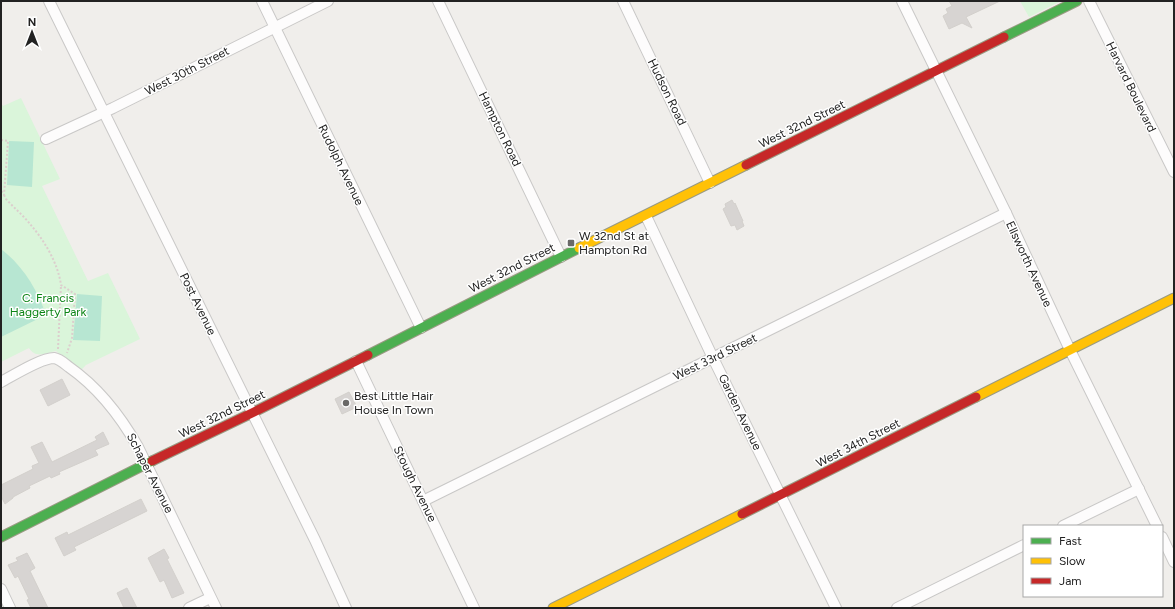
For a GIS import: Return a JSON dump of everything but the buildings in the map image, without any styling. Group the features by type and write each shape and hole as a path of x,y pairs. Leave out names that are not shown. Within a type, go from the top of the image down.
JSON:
{"street":[{"name":"Post Avenue","path":"49,1 315,540 346,608"},
{"name":"Rudolph Avenue","path":"262,1 420,328"},
{"name":"West 30th Street","path":"46,139 104,112 328,1"},
{"name":"Hampton Road","path":"438,1 562,257"},
{"name":"Hudson Road","path":"623,1 710,183"},
{"name":"Ellsworth Avenue","path":"902,1 1006,213 1070,350 1157,525"},
{"name":"West 32nd Street","path":"1,537 1077,1"},
{"name":"Harvard Boulevard","path":"1089,1 1174,172"},
{"name":"West 33rd Street","path":"423,501 1006,213"},
{"name":"Garden Avenue","path":"646,216 836,608"},
{"name":"West 34th Street","path":"553,608 1174,298"},
{"path":"1,382 58,354"},
{"name":"Schaper Avenue","path":"58,354 99,392 128,430 216,608"},
{"name":"Stough Avenue","path":"356,361 474,608"},
{"path":"1066,525 1139,489"},
{"path":"1163,539 1174,562"},
{"path":"897,608 1023,545"},
{"path":"1,589 10,608"},
{"path":"189,608 210,598"}],"path":[{"path":"1,140 8,141 4,195"},
{"path":"1,190 6,200 30,224 39,236 58,272 60,285 58,354"},
{"path":"60,285 75,294 72,338 67,353"}],"green space":[{"path":"1020,1 1061,1 1029,17"},
{"name":"C. Francis Haggerty Park","path":"21,98 60,179 42,186 88,281 108,273 140,339 86,365 81,370 56,351 38,354 29,348 1,362 1,103 3,106"},
{"path":"9,141 34,142 32,187 7,185"},
{"path":"1,249 23,270 34,287 46,315 1,337"},
{"path":"77,294 102,296 100,341 73,340"}],"traffic: fast":[{"path":"1004,37 1077,1"},
{"path":"368,355 579,248"},
{"path":"1,537 152,461"}],"traffic: slow":[{"path":"579,248 746,165"},
{"path":"976,397 1174,298"},
{"path":"553,608 742,514"}],"traffic: jam":[{"path":"746,165 1004,37"},
{"path":"152,461 368,355"},
{"path":"742,514 976,397"}],"place":[{"name":"W 32nd St at Hampton Rd","path":"571,243"},
{"name":"Best Little Hair House In Town","path":"346,403"}]}
